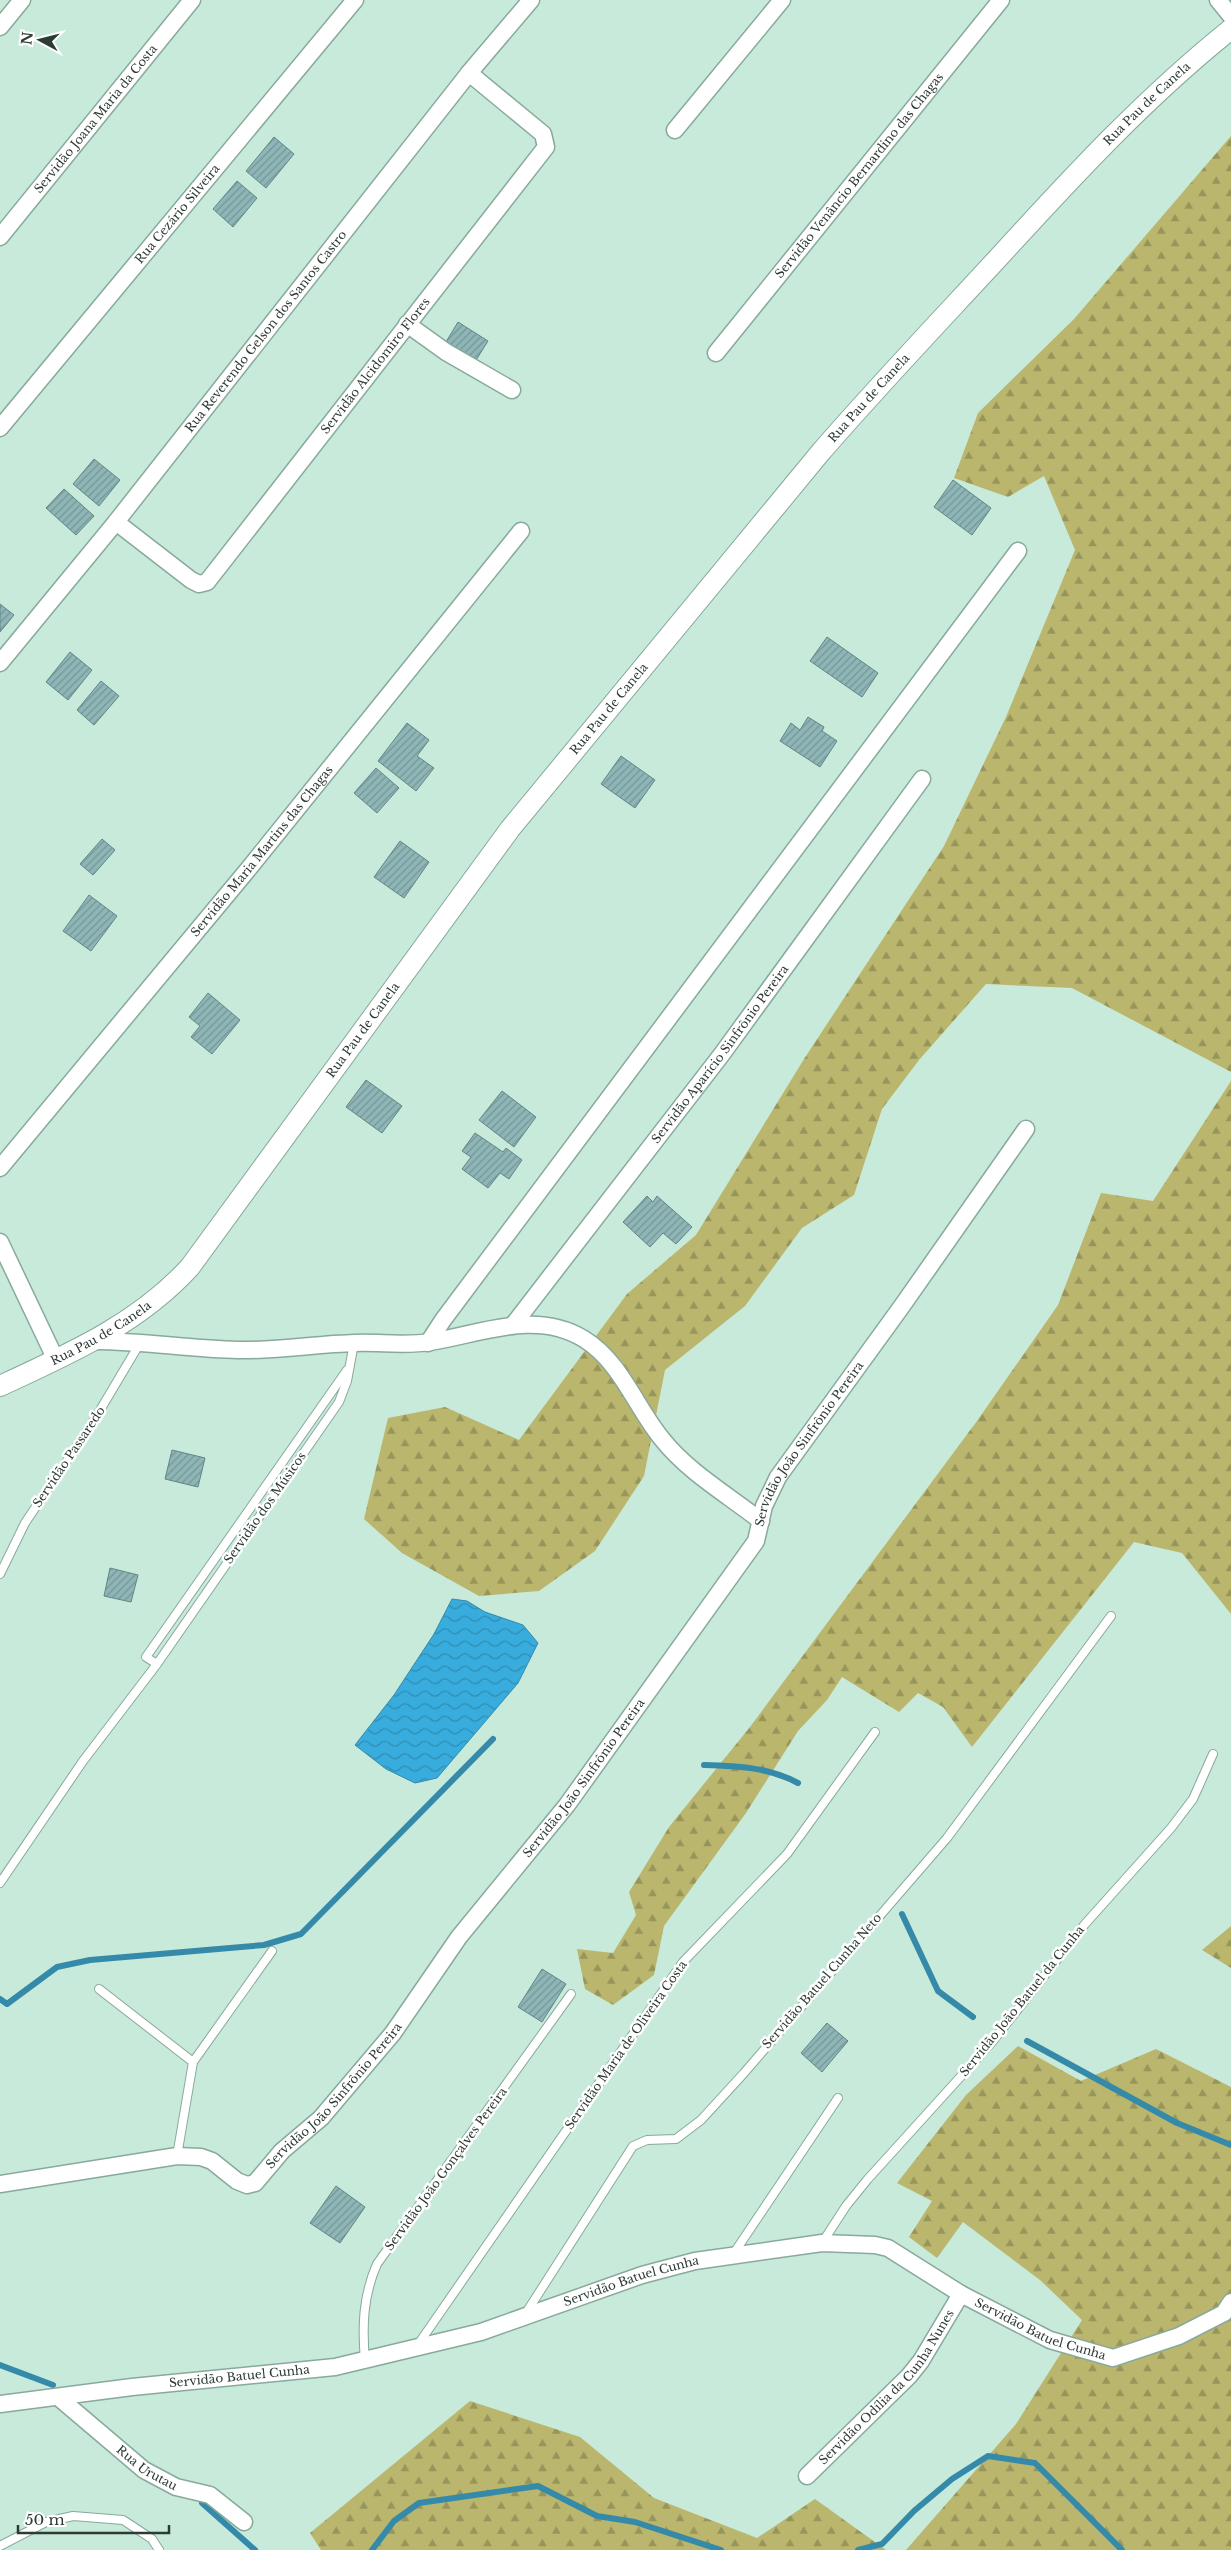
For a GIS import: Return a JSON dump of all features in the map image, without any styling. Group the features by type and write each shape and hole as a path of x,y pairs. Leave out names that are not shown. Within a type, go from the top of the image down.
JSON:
{"street":[{"path":"0,27 22,0"},
{"name":"Servidão Joana Maria da Costa","path":"0,237 192,0"},
{"name":"Rua Cezário Silveira","path":"0,428 355,0"},
{"name":"Rua Reverendo Gelson dos Santos Castro","path":"0,663 116,522 469,73 531,0"},
{"path":"675,130 782,0"},
{"name":"Servidão Venâncio Bernardino das Chagas","path":"716,353 1001,0"},
{"path":"1218,0 1231,16"},
{"name":"Rua Pau de Canela","path":"0,1386 95,1341 153,1303 190,1267 510,829 863,404 1127,120 1190,62 1231,28"},
{"name":"Servidão Alcidomiro Flores","path":"116,522 191,580 199,584 207,582 546,147 543,134 469,73"},
{"path":"407,324 446,352 512,390"},
{"name":"Servidão Maria Martins das Chagas","path":"0,1168 257,859 521,531"},
{"path":"428,1342 448,1312 1018,551"},
{"name":"Servidão Aparício Sinfrônio Pereira","path":"513,1325 722,1054 922,779"},
{"name":"Servidão João Sinfrônio Pereira","path":"0,2184 177,2156 201,2157 212,2160 238,2181 247,2185 255,2183 282,2151 321,2118 393,2033 459,1937 567,1806 756,1541 764,1506 778,1477 902,1306 1026,1129"},
{"path":"0,1242 56,1360"},
{"path":"95,1341 141,1341 238,1350 354,1343 428,1342 513,1325 544,1324 567,1330 603,1353 662,1440 699,1474 760,1521"},
{"name":"Servidão Batuel Cunha","path":"0,2404 132,2387 298,2372 365,2361 482,2332 642,2275 733,2255 822,2243 888,2248 961,2294 1050,2340 1113,2358 1179,2336 1224,2313 1231,2302"},
{"name":"Servidão Odília da Cunha Nunes","path":"808,2476 909,2376 921,2361 961,2294"},
{"name":"Rua Urutau","path":"58,2397 144,2470 176,2487 210,2495 244,2522"}],"lane":[{"name":"Servidão Passaredo","path":"0,1574 25,1523 94,1422 141,1341"},
{"name":"Servidão dos Músicos","path":"0,1883 83,1761 157,1664 339,1402 350,1366 354,1343"},
{"path":"157,1664 146,1657 350,1366"},
{"path":"246,1516 256,1522"},
{"path":"212,1562 222,1569"},
{"name":"Servidão Batuel Cunha Neto","path":"522,2319 633,2146 647,2140 676,2139 701,2120 744,2073 947,1838 1111,1616"},
{"name":"Servidão Maria de Oliveira Costa","path":"415,2349 683,1962 787,1854 875,1732"},
{"name":"Servidão João Batuel da Cunha","path":"822,2243 857,2193 992,2042 1085,1924 1172,1828 1192,1799 1213,1754"},
{"path":"177,2156 193,2062 272,1951"},
{"path":"99,1989 193,2062"},
{"name":"Servidão João Gonçalves Pereira","path":"365,2361 362,2323 370,2281 377,2264 572,1994"},
{"path":"733,2255 838,2098"},
{"path":"0,2546 46,2522 73,2516 122,2520 152,2539 159,2550"}],"green space":[{"path":"1231,136 1231,1072 1072,988 986,984 919,1060 882,1109 854,1195 802,1228 745,1306 665,1370 644,1476 595,1551 539,1591 479,1596 402,1553 364,1519 388,1418 445,1407 519,1440 627,1294 696,1235 804,1059 944,846 1006,717 1075,550 1044,476 1008,497 954,478 978,413 1074,319"},
{"path":"1231,1081 1231,1614 1182,1553 1134,1542 972,1747 943,1707 918,1693 899,1712 842,1677 827,1700 798,1731 746,1813 664,1926 654,1975 613,2005 585,1989 577,1949 613,1953 636,1915 629,1892 669,1827 750,1727 977,1421 1058,1305 1101,1193 1153,1201"},
{"path":"1231,1926 1231,1968 1202,1950"},
{"path":"1018,2046 1081,2081 1156,2049 1231,2087 1231,2550 906,2550 1016,2424 1082,2320 1040,2280 963,2222 937,2258 909,2237 932,2201 897,2183 966,2095"},
{"path":"470,2401 580,2437 654,2498 757,2538 815,2499 886,2550 321,2550 310,2533"}],"water":[{"path":"452,1599 467,1601 485,1612 523,1625 538,1643 518,1683 437,1778 415,1783 386,1769 355,1745 394,1695 434,1634"}],"building":[{"path":"274,137 294,154 266,188 246,171"},
{"path":"237,181 257,198 233,227 213,209"},
{"path":"458,322 488,341 473,365 443,347"},
{"path":"94,459 120,480 99,506 73,484"},
{"path":"953,480 991,508 972,535 934,507"},
{"path":"64,489 94,516 76,535 46,508"},
{"path":"0,604 14,615 0,632"},
{"path":"827,637 878,673 862,697 810,661"},
{"path":"70,652 92,670 68,700 46,682"},
{"path":"101,681 119,696 94,725 77,710"},
{"path":"808,717 824,727 822,731 837,741 820,767 780,741 791,723 800,730"},
{"path":"407,723 429,740 417,756 434,768 416,791 378,761"},
{"path":"621,756 655,780 635,808 601,784"},
{"path":"376,768 399,788 377,813 354,793"},
{"path":"102,839 115,850 93,875 80,864"},
{"path":"400,841 429,862 404,898 374,877"},
{"path":"89,895 117,916 91,951 63,931"},
{"path":"208,993 240,1020 212,1054 191,1037 200,1026 189,1017"},
{"path":"366,1080 402,1106 382,1133 346,1107"},
{"path":"502,1091 536,1117 514,1147 479,1120"},
{"path":"475,1133 503,1152 506,1148 522,1160 509,1179 500,1173 488,1188 462,1169 471,1157 462,1151"},
{"path":"647,1196 653,1202 657,1196 692,1227 676,1244 663,1233 650,1247 623,1222"},
{"path":"172,1450 205,1458 198,1487 165,1479"},
{"path":"110,1568 138,1575 131,1602 104,1596"},
{"path":"542,1969 566,1984 542,2022 518,2007"},
{"path":"827,2023 848,2041 822,2072 801,2053"},
{"path":"336,2186 365,2207 340,2243 310,2223"}],"waterway":[{"path":"0,1999 7,2004 57,1967 90,1960 264,1945 301,1934 493,1739"},
{"path":"704,1765 740,1767 764,1771 798,1783"},
{"path":"902,1914 938,1991 973,2017"},
{"path":"1027,2041 1177,2123 1231,2145"},
{"path":"0,2365 53,2385"},
{"path":"858,2550 882,2544 914,2511 952,2479 988,2456 1035,2463 1122,2550"},
{"path":"372,2550 394,2521 419,2503 538,2486 597,2516 635,2522 721,2550"},
{"path":"202,2503 255,2550"}]}
